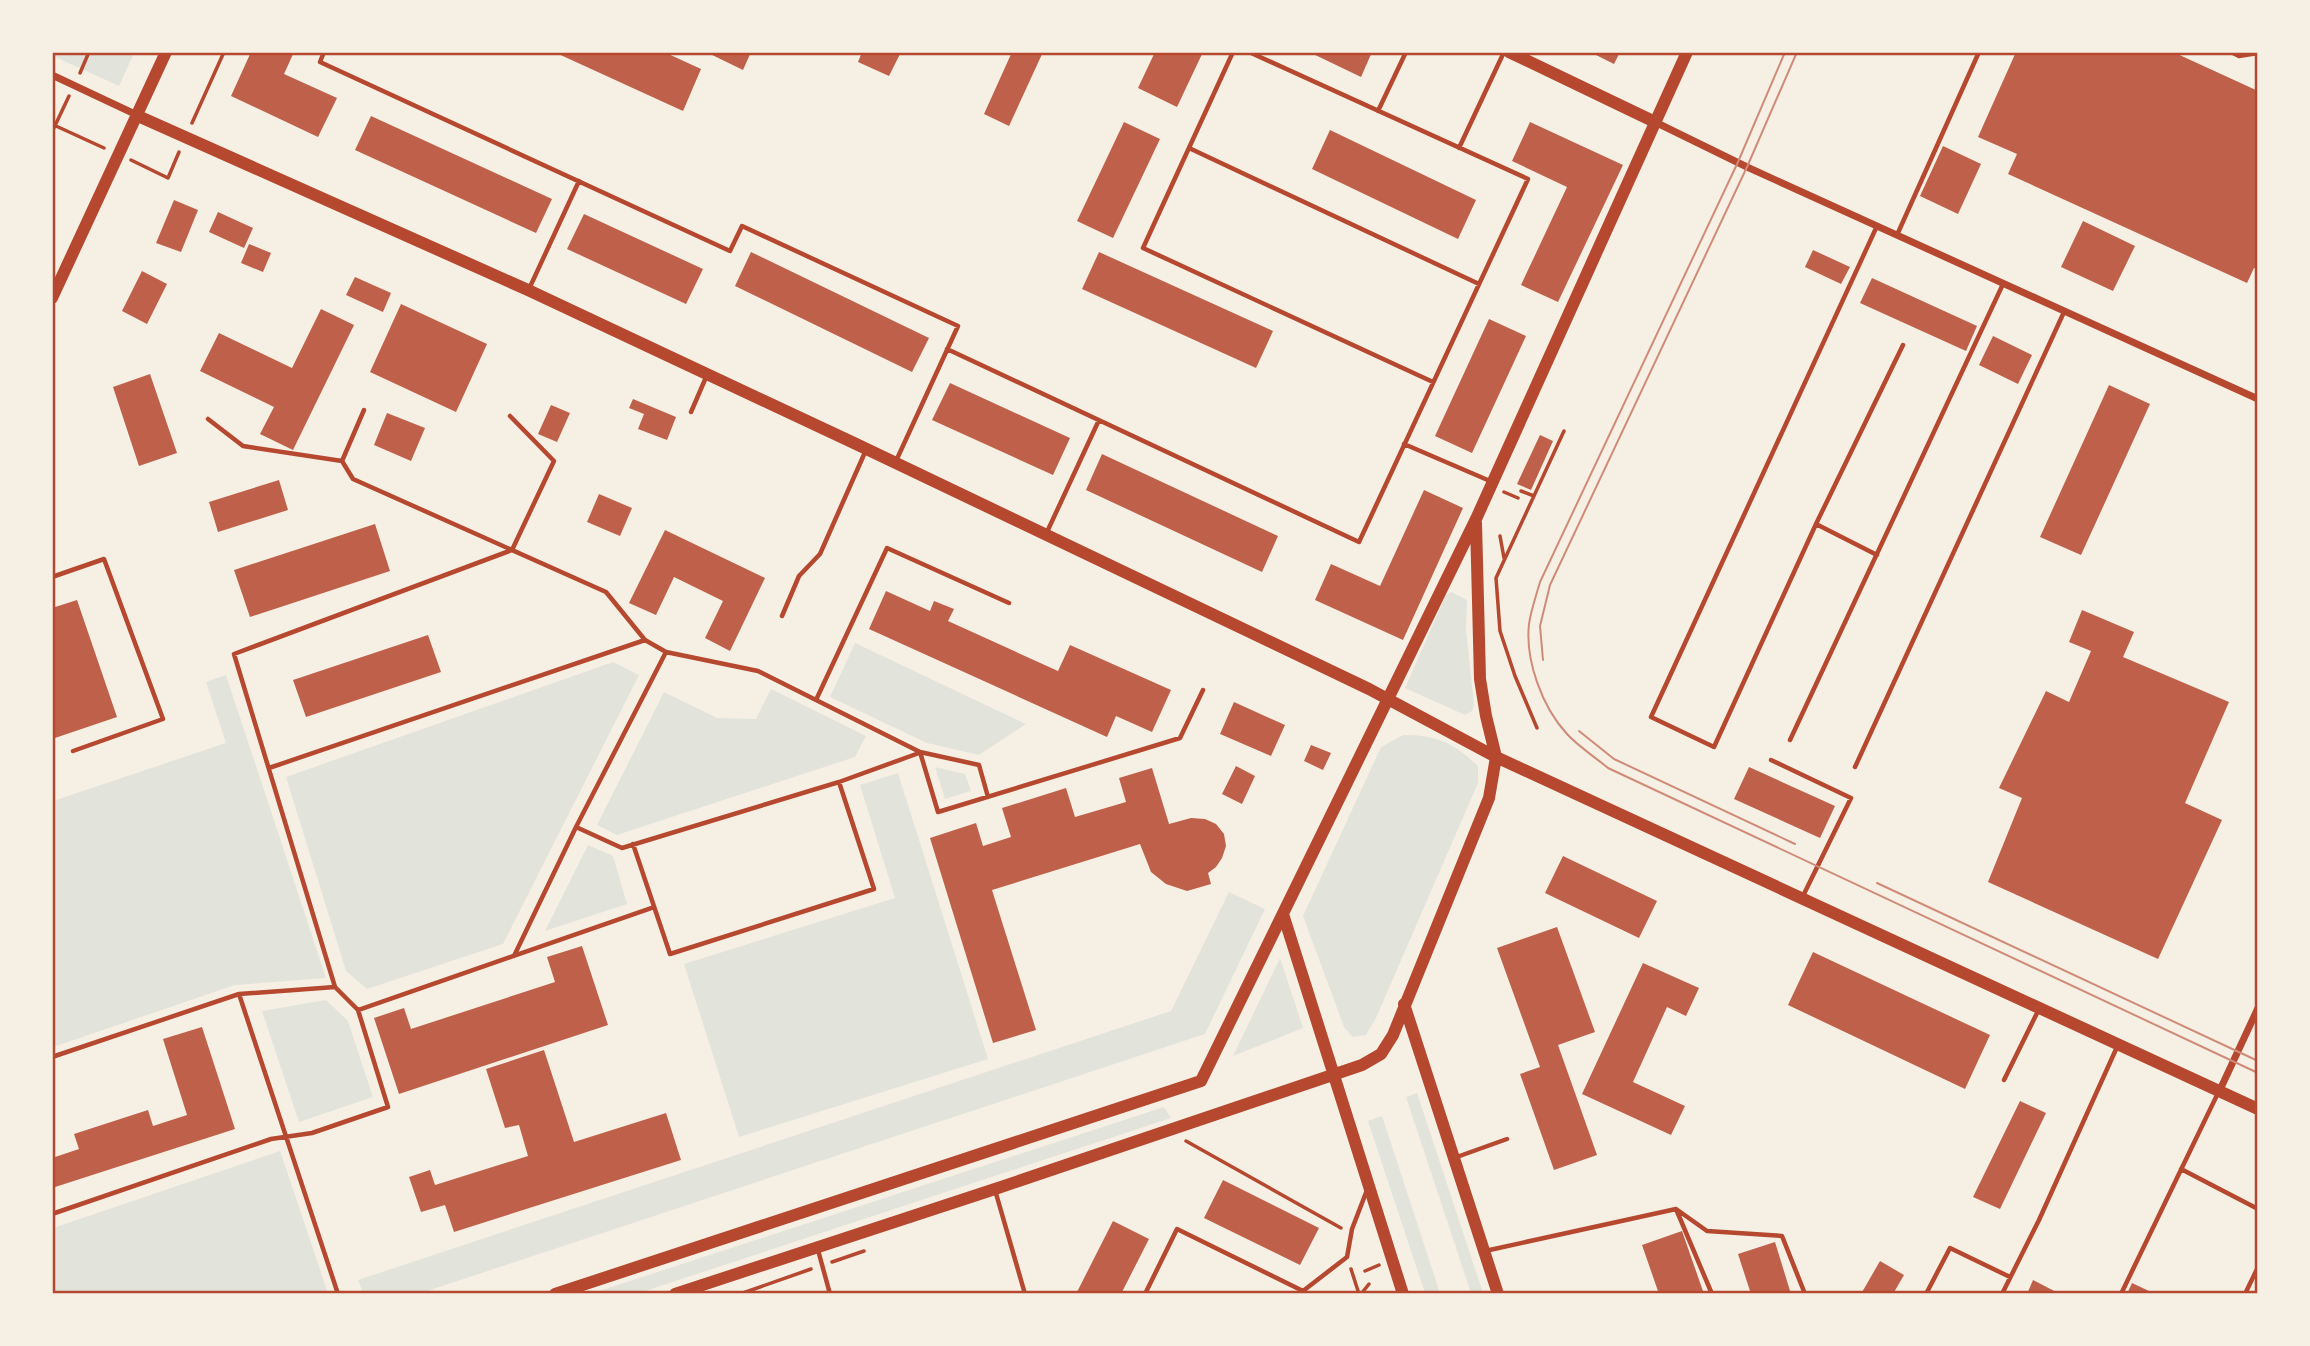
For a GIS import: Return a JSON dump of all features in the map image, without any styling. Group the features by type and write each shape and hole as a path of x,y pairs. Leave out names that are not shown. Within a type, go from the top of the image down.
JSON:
{"street":[{"path":"52,298 166,52"},
{"path":"1506,52 1897,236 2258,399"},
{"path":"555,1293 1201,1080 1476,519 1687,52"},
{"path":"52,75 708,374 1387,698 1496,757 2258,1109"},
{"path":"675,1293 1334,1075 1362,1065 1381,1054 1393,1035 1489,798 1496,757 1480,679 1476,519"},
{"path":"1283,914 1403,1293"},
{"path":"1404,1004 1498,1293"},
{"path":"2219,1092 2258,1008"}],"lane":[{"path":"324,52 320,62 730,251 742,226 958,326 895,462"},
{"path":"1233,52 1143,248 1433,382"},
{"path":"947,349 1359,542 1528,179 1249,52"},
{"path":"1378,111 1406,52"},
{"path":"1459,148 1506,52"},
{"path":"1897,236 1979,52"},
{"path":"2231,52 2239,56 2258,53"},
{"path":"1189,148 1479,284"},
{"path":"528,290 579,181"},
{"path":"1877,226 1651,718 1714,747 1816,524 1903,345"},
{"path":"1790,740 2003,284"},
{"path":"1855,767 2064,312"},
{"path":"691,412 708,374"},
{"path":"342,461 364,410"},
{"path":"52,1214 271,1139 287,1139 312,1133 388,1107 358,1010 335,987 234,654 512,550 554,461 510,416"},
{"path":"208,419 243,446 342,461 353,479 606,592 645,640 666,652 758,671 920,752 979,765 988,797"},
{"path":"1046,533 1099,420"},
{"path":"1404,444 1492,482"},
{"path":"782,616 799,576 820,554 866,449"},
{"path":"1816,524 1877,555"},
{"path":"816,700 887,548 1009,603"},
{"path":"52,577 104,559 163,719 73,751"},
{"path":"269,768 645,640"},
{"path":"514,956 576,827 666,652"},
{"path":"920,752 938,812 1180,738 1203,690"},
{"path":"576,827 622,848 839,782 920,752"},
{"path":"1771,760 1851,798 1801,899"},
{"path":"634,844 670,954 874,889 839,782"},
{"path":"358,1010 654,907"},
{"path":"52,1057 239,995 335,987"},
{"path":"239,995 338,1293"},
{"path":"2004,1080 2040,1009"},
{"path":"2002,1293 2039,1220 2118,1045"},
{"path":"2121,1293 2219,1092"},
{"path":"1453,1158 1507,1139"},
{"path":"2181,1169 2258,1209"},
{"path":"1145,1293 1177,1229 1303,1292 1347,1257 1352,1229 1369,1186"},
{"path":"995,1189 1025,1293"},
{"path":"1484,1251 1676,1209 1707,1231 1782,1236 1805,1293"},
{"path":"1676,1209 1712,1293"},
{"path":"817,1246 830,1293"},
{"path":"1926,1293 1950,1248 2010,1277"},
{"path":"2245,1293 2258,1267"}],"path":[{"path":"1537,728 1500,631 1496,578 1564,431"},
{"path":"1521,491 1534,496"},
{"path":"1500,536 1505,560"},
{"path":"1185,1141 1341,1228 1347,1257 1360,1293 1369,1284"},
{"path":"740,1293 874,1248"}],"shaded area":[{"path":"53,52 134,53 119,86 53,56"},
{"path":"1451,592 1467,600 1466,630 1474,705 1472,711 1465,715 1405,688 1446,595"},
{"path":"855,643 1026,724 979,755 927,743 830,697"},
{"path":"613,662 639,675 503,944 367,989 346,971 286,777"},
{"path":"226,675 326,978 235,985 53,1047 53,801 226,743 206,682"},
{"path":"771,689 866,736 855,757 617,835 597,825 664,692 717,718 756,719"},
{"path":"1403,735 1435,739 1461,751 1478,766 1478,783 1376,1018 1366,1035 1353,1037 1344,1027 1303,916 1381,747"},
{"path":"935,767 965,774 971,791 945,799"},
{"path":"898,773 988,1059 739,1137 684,964 895,898 860,785"},
{"path":"588,845 613,856 627,904 545,931"},
{"path":"1229,892 1265,909 1205,1034 421,1293 363,1293 358,1280 1171,1011"},
{"path":"1280,958 1303,1028 1233,1056"},
{"path":"326,1000 348,1021 373,1097 299,1122 262,1011"},
{"path":"1417,1093 1483,1293 1471,1293 1406,1097"},
{"path":"1164,1107 1171,1118 639,1293 593,1293"},
{"path":"1382,1116 1440,1293 1425,1293 1368,1121"},
{"path":"280,1151 328,1293 53,1293 53,1228"}],"building":[{"path":"251,52 294,52 284,74 337,98 318,137 231,96"},
{"path":"554,52 664,52 701,69 683,111"},
{"path":"706,52 751,52 743,70"},
{"path":"862,52 901,52 889,76 858,62"},
{"path":"1012,52 1043,52 1009,126 984,114"},
{"path":"1155,52 1203,52 1177,107 1138,88"},
{"path":"1309,52 1372,52 1361,77"},
{"path":"1590,52 1620,52 1614,64"},
{"path":"2016,52 2173,52 2258,91 2258,269 2254,268 2247,283 2008,174 2017,154 1978,137"},
{"path":"371,116 552,199 536,233 355,150"},
{"path":"1124,122 1160,139 1113,238 1077,221"},
{"path":"1530,122 1623,165 1558,302 1521,285 1567,187 1512,161"},
{"path":"1330,130 1476,200 1458,239 1312,169"},
{"path":"1943,146 1981,164 1958,214 1920,196"},
{"path":"174,200 198,210 181,252 156,243"},
{"path":"218,212 253,228 244,248 209,232"},
{"path":"584,214 703,269 686,304 567,249"},
{"path":"2083,221 2135,246 2113,291 2061,267"},
{"path":"249,244 271,253 263,272 241,263"},
{"path":"1813,250 1850,267 1841,284 1805,267"},
{"path":"751,252 929,338 912,372 735,286"},
{"path":"1099,252 1273,331 1256,368 1082,289"},
{"path":"142,271 167,284 147,324 122,311"},
{"path":"355,277 391,293 383,312 346,295"},
{"path":"1872,278 1977,326 1966,351 1860,303"},
{"path":"401,304 487,344 456,412 370,372"},
{"path":"321,309 354,325 293,450 260,434 274,407 200,371 219,333 292,368"},
{"path":"1489,319 1526,336 1472,453 1435,436"},
{"path":"1993,336 2032,355 2018,384 1979,365"},
{"path":"150,374 177,453 139,466 113,387"},
{"path":"950,383 1070,438 1053,475 932,420"},
{"path":"2109,385 2150,404 2081,555 2040,537"},
{"path":"633,399 676,417 667,440 638,429 644,414 629,408"},
{"path":"551,405 570,413 557,442 538,434"},
{"path":"387,413 425,428 411,461 374,445"},
{"path":"1540,435 1553,441 1531,490 1517,484"},
{"path":"1102,454 1278,536 1262,572 1086,490"},
{"path":"279,480 288,510 218,532 209,502"},
{"path":"1424,490 1463,508 1403,640 1315,600 1331,564 1380,586"},
{"path":"599,494 632,508 620,536 587,522"},
{"path":"375,524 390,571 250,617 234,570"},
{"path":"665,530 765,578 730,651 705,638 723,601 674,577 656,615 629,603"},
{"path":"886,591 930,611 934,601 954,609 948,621 1058,671 1070,645 1171,690 1152,732 1116,716 1107,737 869,629"},
{"path":"77,600 117,717 52,739 52,608"},
{"path":"2082,610 2134,632 2123,657 2229,702 2185,803 2222,820 2158,959 1988,882 2022,798 1999,788 2046,691 2069,702 2091,651 2069,642"},
{"path":"428,635 441,672 306,717 293,680"},
{"path":"1234,702 1285,725 1271,756 1220,734"},
{"path":"1311,745 1331,753 1323,770 1304,761"},
{"path":"1236,766 1255,776 1242,804 1222,794"},
{"path":"1749,767 1835,806 1820,838 1734,799"},
{"path":"1152,768 1169,824 1191,818 1205,819 1216,824 1224,834 1226,846 1222,858 1208,873 1211,884 1187,891 1166,884 1151,872 1140,844 992,890 1036,1030 993,1043 930,838 976,823 983,846 1011,837 1002,808 1066,788 1075,817 1126,802 1119,778"},
{"path":"1563,856 1657,901 1639,938 1545,893"},
{"path":"1557,927 1595,1032 1558,1045 1597,1155 1554,1170 1520,1074 1540,1067 1497,948"},
{"path":"582,946 608,1025 399,1094 374,1018 404,1008 411,1029 555,982 547,957"},
{"path":"1813,952 1990,1035 1965,1089 1788,1005"},
{"path":"1643,963 1699,988 1686,1016 1667,1007 1633,1082 1685,1106 1671,1135 1582,1094"},
{"path":"202,1027 235,1129 52,1188 52,1158 79,1149 74,1134 148,1110 153,1126 187,1115 163,1039"},
{"path":"544,1050 574,1142 666,1113 681,1160 454,1232 445,1205 421,1212 409,1177 430,1170 435,1185 528,1156 519,1125 505,1128 486,1069"},
{"path":"2020,1101 2046,1113 2000,1209 1973,1197"},
{"path":"1223,1180 1319,1228 1300,1265 1204,1218"},
{"path":"1113,1221 1149,1239 1121,1294 1076,1294"},
{"path":"1682,1231 1704,1294 1659,1294 1642,1245"},
{"path":"1775,1242 1791,1294 1751,1294 1738,1254"},
{"path":"1880,1261 1904,1275 1893,1294 1861,1294"},
{"path":"2033,1280 2060,1294 2027,1294"},
{"path":"2132,1283 2149,1291 2148,1294 2127,1294"}],"tram line":[{"path":"1785,52 1738,162 1540,582 1528,638 1533,668 1543,697 1567,734 1608,768 2258,1073"},
{"path":"1543,660 1540,626 1550,585 1747,167 1797,52"},
{"path":"1579,731 1614,759 1795,844"},
{"path":"1877,883 2258,1061"}]}
